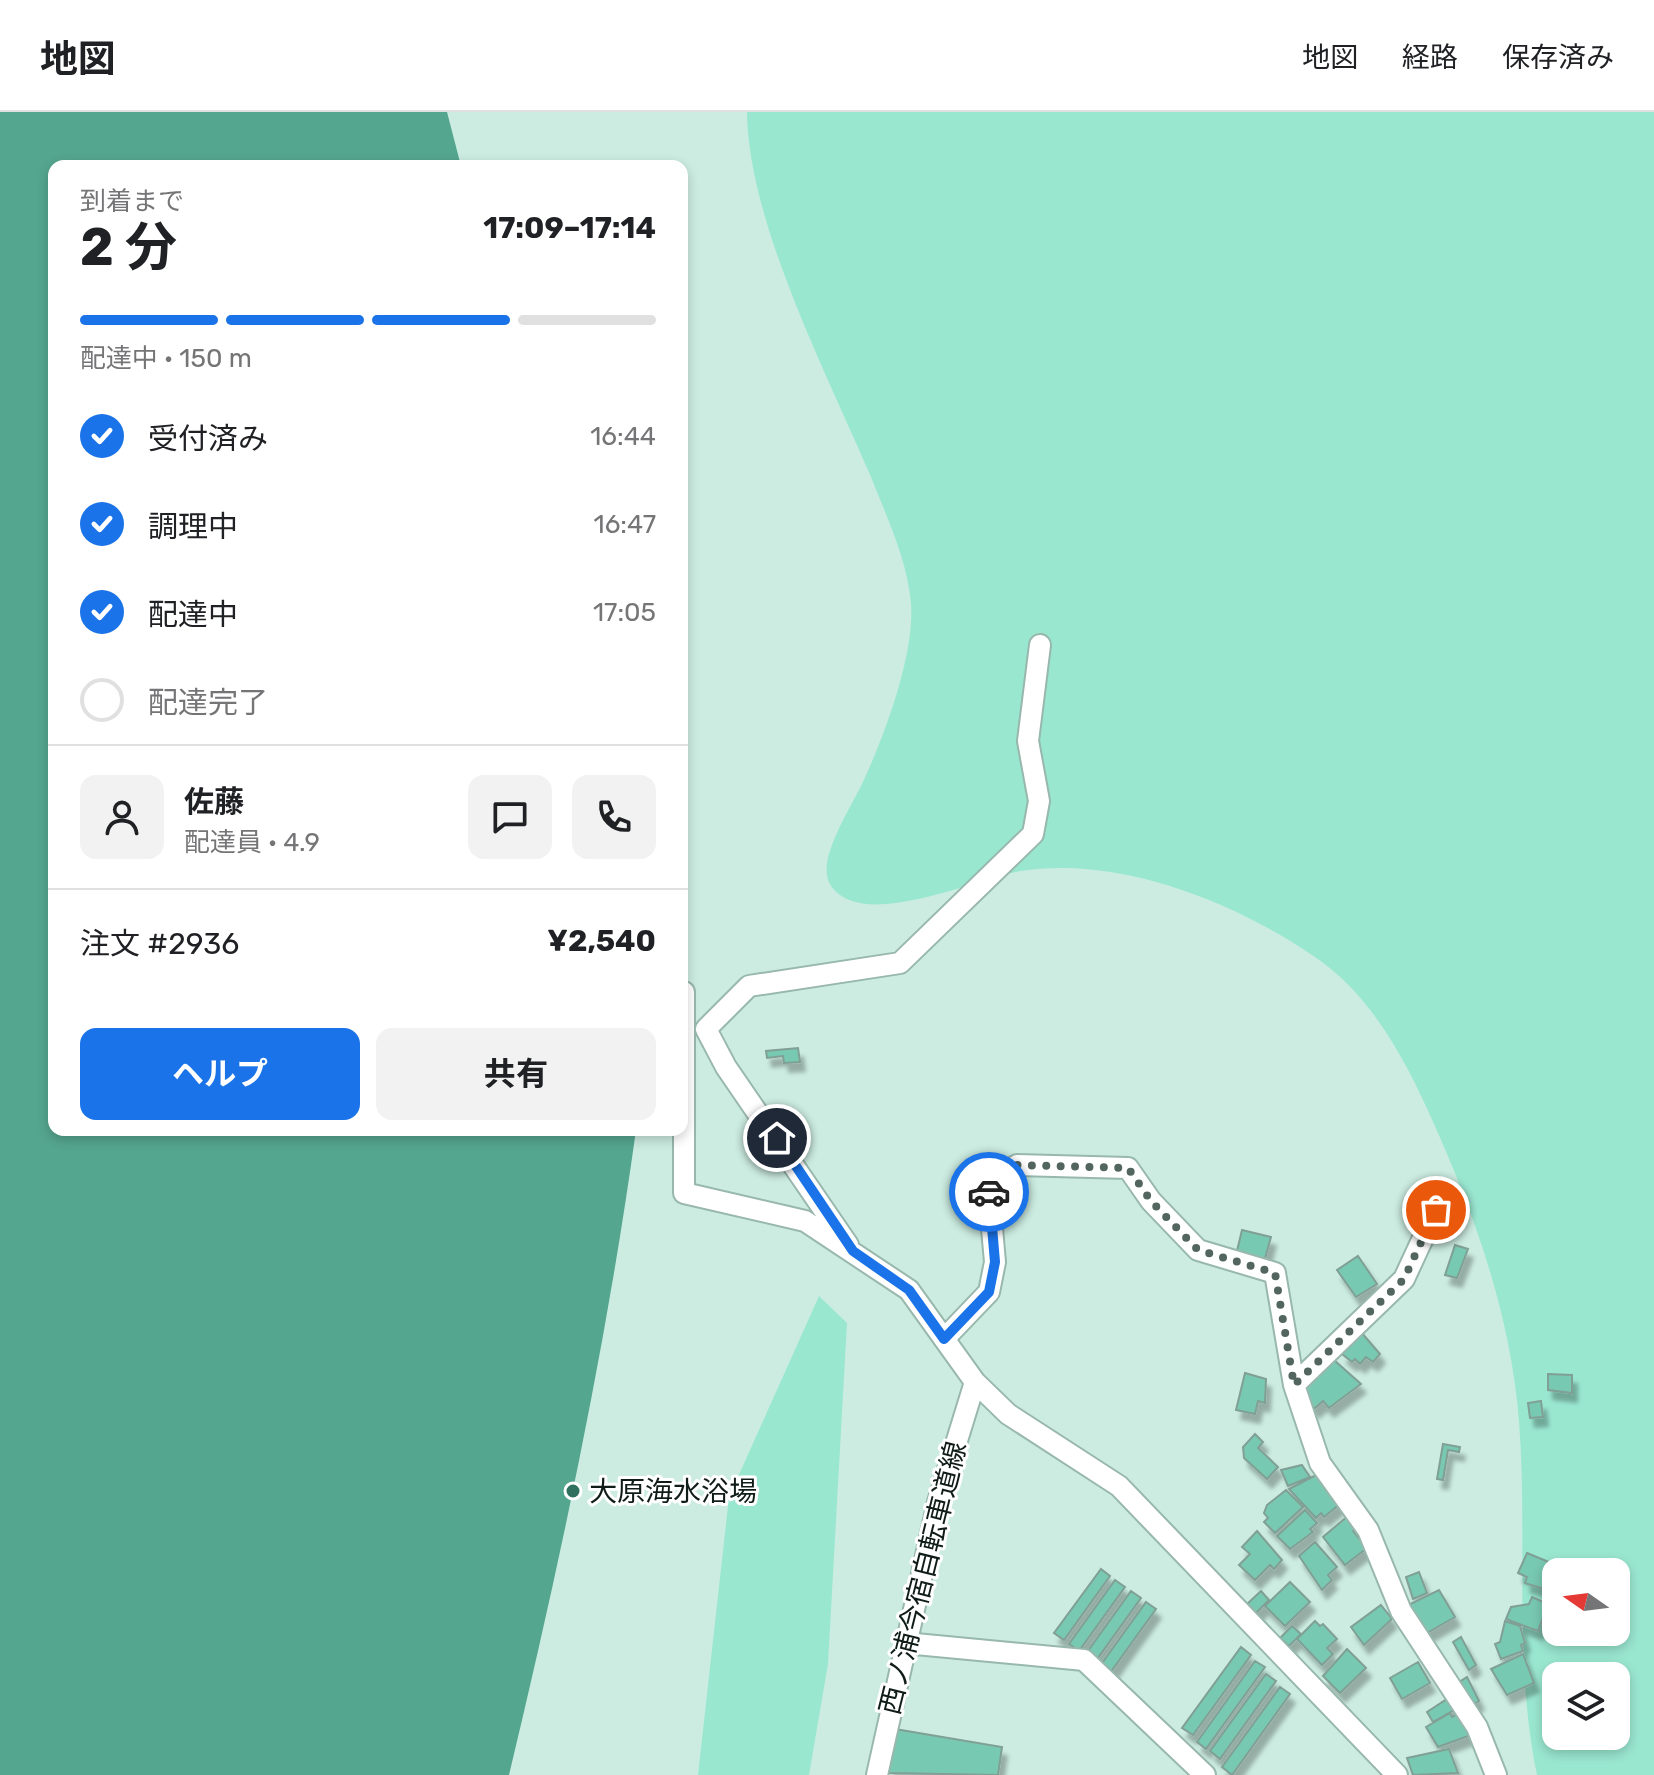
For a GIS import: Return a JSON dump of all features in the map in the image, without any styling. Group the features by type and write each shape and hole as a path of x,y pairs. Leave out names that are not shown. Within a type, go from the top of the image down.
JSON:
{"street":[{"path":"853,1251 726,1067 706,1029 749,986 900,963 1033,834 1039,801 1028,741 1040,645"},
{"path":"684,1136 684,1193 805,1221 909,1290 975,1382 1008,1414 1119,1486 1397,1775"},
{"path":"944,1339 989,1292 995,1262 988,1184 1017,1165 1128,1168 1151,1201 1198,1250 1275,1273 1294,1385 1320,1463 1368,1530 1401,1611 1477,1727 1496,1775"},
{"path":"1294,1385 1404,1279 1436,1210"},
{"name":"西ノ浦今宿自転車道線","path":"877,1775 938,1502 975,1382"},
{"path":"905,1643 1084,1660 1205,1775"}],"shaded area":[{"path":"0,112 447,112 459,160 48,160 48,1136 635,1136 611,1292 580,1454 509,1775 0,1775"},
{"path":"747,112 1654,112 1654,1775 1537,1775 1525,1688 1519,1421 1500,1307 1464,1196 1424,1102 1401,1057 1358,995 1322,962 1255,921 1179,889 1139,877 1099,870 1059,868 1021,871 922,898 868,904 847,899 831,886 827,870 832,845 871,765 903,671 911,624 911,603 901,555 890,523 793,297 761,201 751,155"},
{"path":"819,1296 847,1323 828,1664 809,1775 698,1775 729,1497"}],"building":[{"path":"798,1048 800,1062 784,1063 783,1056 767,1058 766,1051"},
{"path":"1242,1230 1271,1237 1264,1262 1236,1255"},
{"path":"1455,1245 1468,1249 1457,1278 1445,1275"},
{"path":"1358,1256 1377,1284 1356,1297 1337,1270"},
{"path":"1361,1332 1380,1354 1373,1362 1366,1357 1360,1364 1355,1359 1352,1362 1342,1354"},
{"path":"1334,1360 1361,1384 1329,1408 1323,1401 1314,1409 1300,1394"},
{"path":"1245,1373 1266,1379 1265,1403 1258,1401 1255,1414 1236,1410"},
{"path":"1548,1374 1572,1375 1572,1393 1548,1390"},
{"path":"1541,1401 1543,1417 1530,1418 1528,1403"},
{"path":"1255,1434 1263,1442 1258,1448 1278,1467 1267,1479 1244,1458 1243,1447"},
{"path":"1443,1444 1460,1447 1459,1452 1448,1450 1443,1480 1437,1479"},
{"path":"1302,1465 1310,1477 1288,1486 1281,1470"},
{"path":"1318,1474 1328,1485 1325,1489 1340,1504 1324,1517 1321,1513 1316,1518 1289,1489"},
{"path":"1286,1490 1303,1507 1275,1533 1264,1522 1268,1518 1264,1513 1267,1505"},
{"path":"1305,1510 1317,1523 1310,1529 1313,1532 1290,1549 1277,1536"},
{"path":"1349,1515 1358,1527 1353,1531 1367,1548 1345,1565 1323,1537"},
{"path":"1257,1531 1282,1560 1274,1569 1270,1565 1255,1580 1239,1565 1250,1554 1242,1547"},
{"path":"1315,1542 1337,1567 1328,1575 1332,1580 1322,1590 1299,1556"},
{"path":"1527,1553 1542,1559 1542,1588 1525,1583 1527,1577 1518,1573"},
{"path":"1101,1569 1110,1576 1064,1640 1054,1633"},
{"path":"1419,1572 1427,1593 1413,1599 1406,1577"},
{"path":"1115,1580 1125,1587 1079,1651 1069,1644"},
{"path":"1290,1582 1310,1602 1285,1626 1265,1606"},
{"path":"1439,1590 1455,1617 1427,1633 1404,1607"},
{"path":"1131,1591 1141,1598 1095,1662 1085,1655"},
{"path":"1261,1591 1269,1600 1256,1613 1247,1604"},
{"path":"1532,1597 1542,1601 1542,1620 1538,1631 1506,1619 1511,1607 1529,1604"},
{"path":"1146,1602 1156,1609 1110,1673 1100,1666"},
{"path":"1381,1605 1392,1619 1364,1645 1351,1627"},
{"path":"1315,1621 1320,1626 1323,1624 1337,1639 1327,1648 1333,1654 1322,1665 1297,1639"},
{"path":"1505,1621 1520,1626 1525,1643 1521,1645 1523,1651 1501,1659 1495,1644 1500,1642"},
{"path":"1292,1626 1301,1634 1289,1646 1280,1638"},
{"path":"1461,1637 1476,1665 1469,1670 1453,1642"},
{"path":"1241,1647 1251,1655 1193,1735 1182,1728"},
{"path":"1347,1649 1366,1668 1340,1693 1323,1676"},
{"path":"1523,1654 1534,1683 1507,1695 1491,1669"},
{"path":"1255,1661 1265,1667 1206,1749 1197,1742"},
{"path":"1418,1662 1430,1683 1402,1699 1390,1678"},
{"path":"1266,1674 1276,1681 1220,1759 1210,1751"},
{"path":"1467,1677 1479,1701 1468,1708 1453,1686"},
{"path":"1280,1687 1290,1694 1232,1775 1222,1767"},
{"path":"1447,1699 1454,1710 1433,1722 1427,1712"},
{"path":"1450,1713 1452,1717 1458,1714 1471,1735 1438,1747 1426,1727"},
{"path":"895,1729 1002,1747 998,1775 888,1773"},
{"path":"1449,1749 1458,1773 1413,1775 1407,1758"}],"way so far":[{"path":"989,1192 988,1184 1017,1165 1128,1168 1151,1201 1198,1250 1275,1273 1294,1385 1404,1279 1436,1210"}],"place":[{"name":"大原海水浴場","path":"573,1491"}],"route":[{"path":"777,1138 853,1251 909,1290 944,1339 989,1292 995,1262 989,1192"}]}
